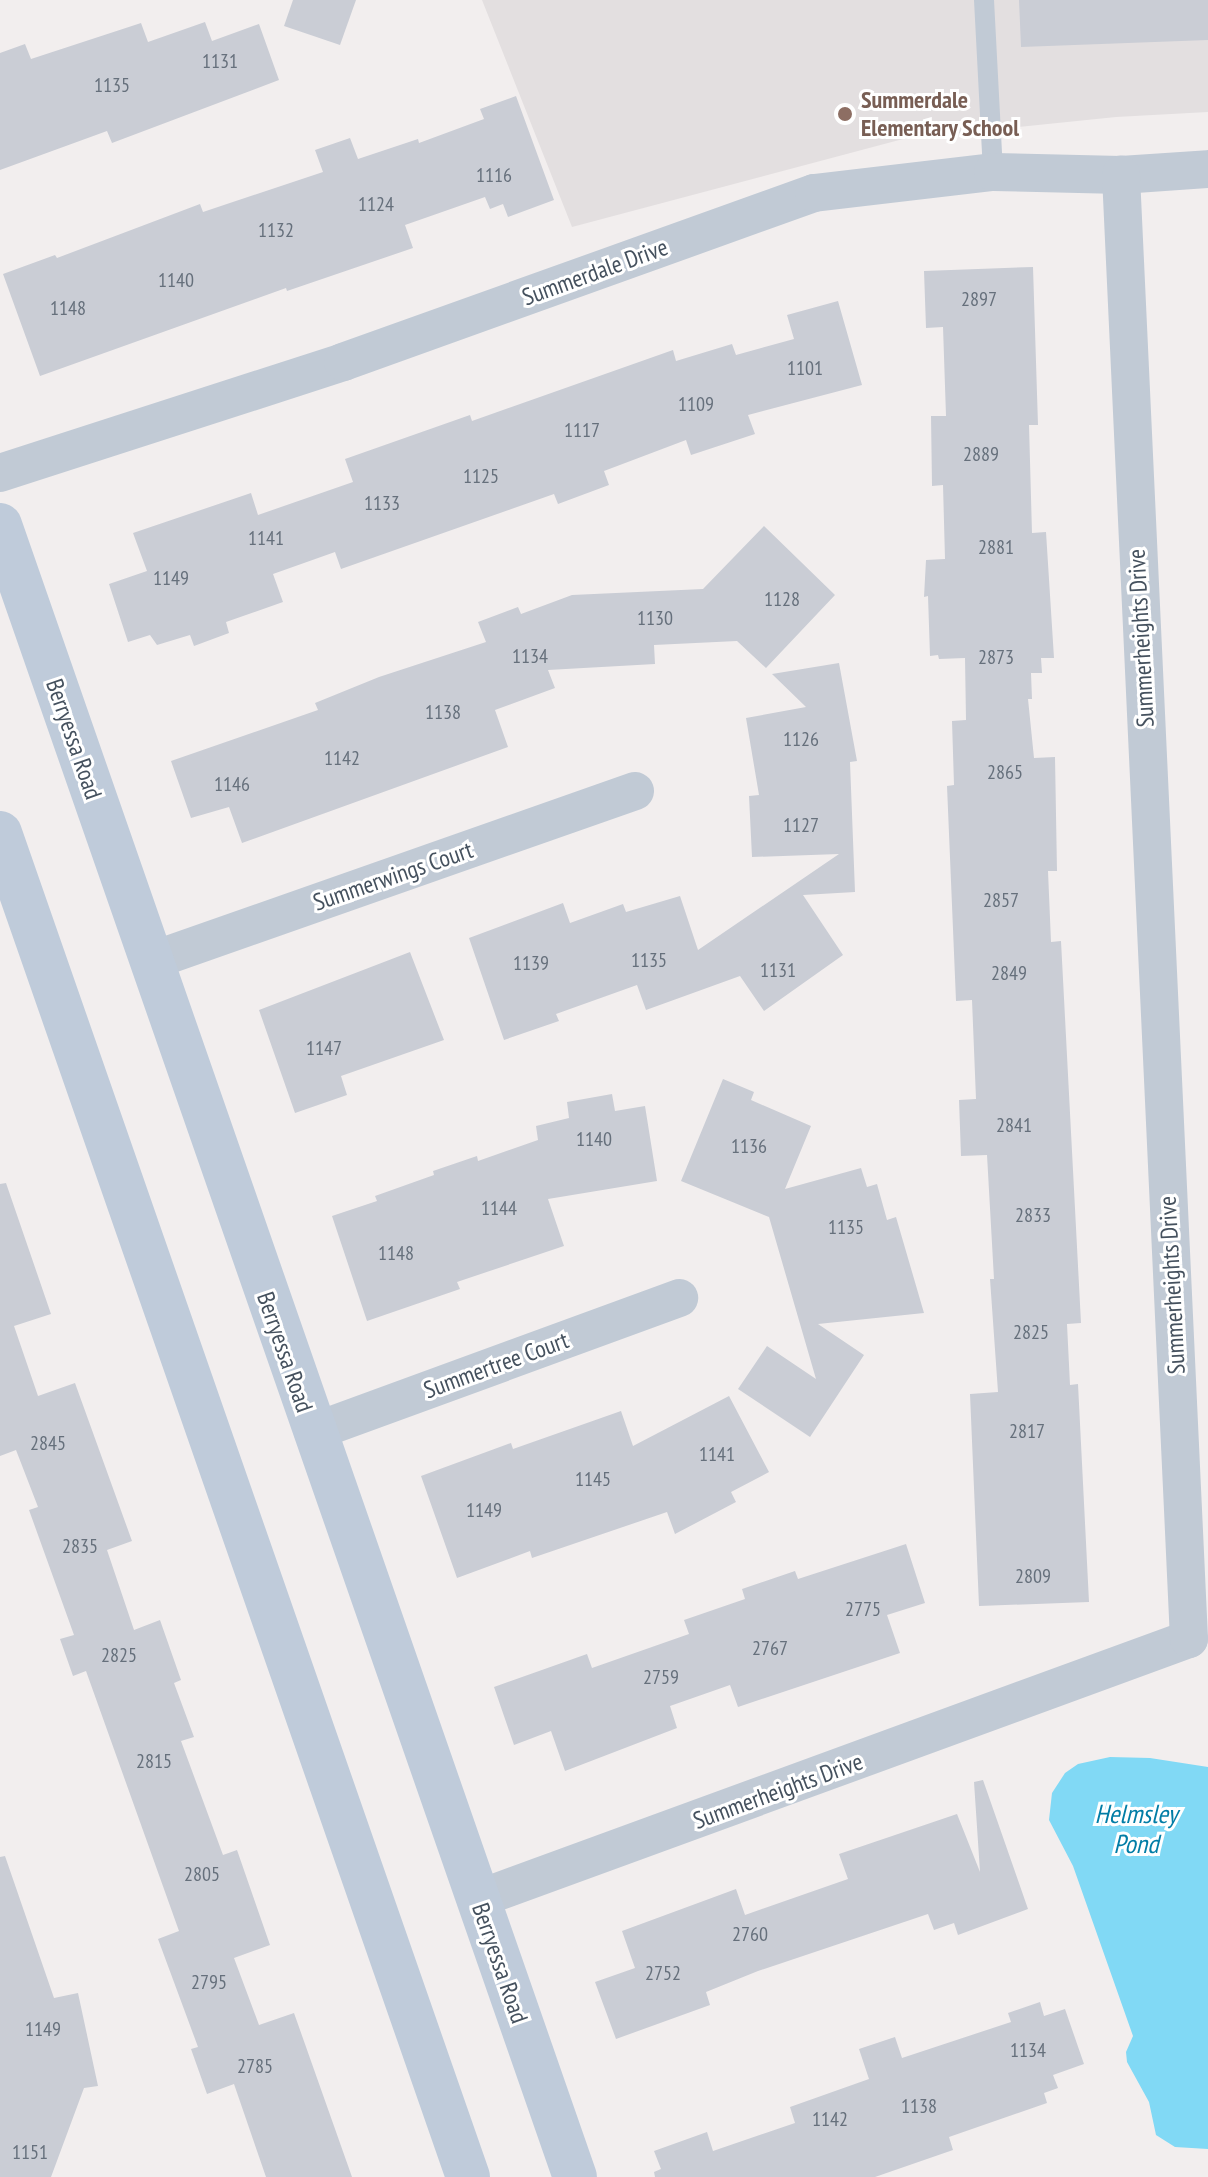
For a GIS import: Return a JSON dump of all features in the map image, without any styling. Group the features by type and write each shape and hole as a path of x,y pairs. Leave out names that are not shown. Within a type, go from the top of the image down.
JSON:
{"main road":[{"name":"Berryessa Road","path":"0,525 313,1432 575,2177"},
{"path":"0,833 468,2177"}],"street":[{"name":"Summerdale Drive","path":"0,473 343,362 814,193 993,172 1121,175 1208,169"},
{"name":"Summerheights Drive","path":"478,1899 1189,1639 1121,175"},
{"name":"Summerwings Court","path":"151,961 635,791"},
{"name":"Summertree Court","path":"313,1432 679,1298"}],"lane":[{"path":"984,0 993,172"}],"shaded area":[{"name":"Summerdale Elementary School","path":"482,0 1208,0 1208,112 1116,117 903,139 572,227"}],"water":[{"name":"Helmsley Pond","path":"1110,1757 1150,1758 1208,1767 1208,2149 1175,2147 1156,2135 1149,2102 1127,2062 1126,2052 1133,2036 1073,1866 1049,1820 1052,1793 1065,1773 1078,1764"}],"building":[{"path":"293,0 356,0 340,45 284,26"},
{"path":"1019,0 1208,0 1208,40 1021,47"},
{"path":"205,22 212,41 259,24 279,80 112,143 107,131 0,170 0,53 25,44 31,59 141,23 148,42"},
{"path":"516,96 554,200 508,217 503,204 490,209 485,197 405,225 413,248 287,291 286,288 40,376 3,274 55,255 57,258 200,204 203,212 323,172 315,150 350,138 358,159 418,139 419,143 484,119 480,109"},
{"path":"1033,267 1038,425 1029,425 1032,533 1046,532 1054,658 1041,658 1042,673 1031,673 1032,699 1028,699 1034,758 1055,757 1057,871 1048,871 1051,942 1061,941 1081,1323 1067,1324 1070,1385 1078,1384 1089,1602 979,1606 970,1394 998,1392 990,1279 994,1279 987,1155 961,1156 959,1100 976,1099 972,1000 956,1001 947,786 954,785 952,721 966,720 965,658 939,659 938,655 930,656 928,596 924,597 926,560 945,559 943,485 932,486 931,416 946,416 943,327 926,328 924,271"},
{"path":"838,301 862,385 748,415 755,434 691,455 686,440 604,471 609,485 558,504 554,494 341,569 335,552 273,574 283,602 226,622 229,633 194,646 190,635 157,645 150,635 128,642 109,584 147,571 133,533 251,493 258,515 353,482 345,459 470,415 472,421 673,350 676,361 732,344 736,355 794,339 787,315"},
{"path":"764,526 835,595 766,668 737,641 654,645 655,664 548,670 555,688 495,710 508,747 242,843 229,807 191,818 171,761 318,710 315,703 379,677 486,642 478,622 518,607 521,614 572,595 703,589"},
{"path":"839,663 857,761 850,762 855,892 803,895 843,955 764,1011 740,976 646,1010 637,985 556,1014 559,1021 504,1040 469,938 563,903 570,923 623,904 626,912 680,896 698,950 839,854 752,857 749,796 759,795 746,718 806,707 772,674"},
{"path":"410,952 444,1040 341,1076 347,1095 295,1113 259,1010"},
{"path":"723,1079 754,1092 751,1100 811,1126 785,1189 861,1168 867,1187 877,1184 887,1220 896,1217 924,1313 818,1324 864,1355 810,1437 738,1389 767,1346 816,1379 769,1217 681,1181"},
{"path":"612,1094 615,1111 645,1106 657,1181 548,1199 564,1246 457,1282 460,1289 367,1321 332,1216 377,1201 375,1196 434,1175 433,1171 477,1156 478,1161 538,1140 536,1126 569,1118 567,1102"},
{"path":"6,1183 51,1314 14,1326 38,1396 75,1383 132,1541 107,1550 134,1630 160,1620 181,1680 174,1683 194,1737 181,1741 223,1855 237,1850 270,1945 234,1958 259,2025 294,2013 352,2177 266,2177 234,2084 207,2094 191,2049 198,2047 158,1939 179,1931 86,1671 73,1676 60,1639 74,1635 29,1510 38,1507 16,1450 0,1456 0,1184"},
{"path":"729,1396 769,1472 731,1492 736,1502 675,1534 667,1512 532,1558 530,1551 457,1578 421,1476 511,1443 513,1449 621,1411 633,1446"},
{"path":"906,1544 925,1603 887,1615 900,1653 738,1707 730,1685 670,1706 677,1728 565,1771 551,1731 514,1745 494,1687 587,1654 592,1668 689,1634 684,1620 745,1599 742,1589 795,1571 798,1579"},
{"path":"983,1780 1028,1909 958,1935 954,1923 934,1930 928,1914 758,1971 706,1992 710,2005 616,2039 595,1982 635,1968 622,1931 736,1889 745,1915 848,1879 839,1854 957,1814 980,1872 974,1782"},
{"path":"5,1856 54,1998 78,1993 98,2086 84,2088 51,2177 0,2177 0,1857"},
{"path":"1040,2002 1044,2016 1065,2009 1084,2064 1053,2075 1058,2088 1044,2093 1047,2103 949,2137 953,2150 875,2177 655,2177 654,2172 661,2169 654,2151 707,2132 713,2151 795,2123 790,2107 869,2079 859,2049 895,2037 902,2058 1011,2022 1008,2013"}],"place":[{"name":"Summerdale Elementary School","path":"845,114"}]}
